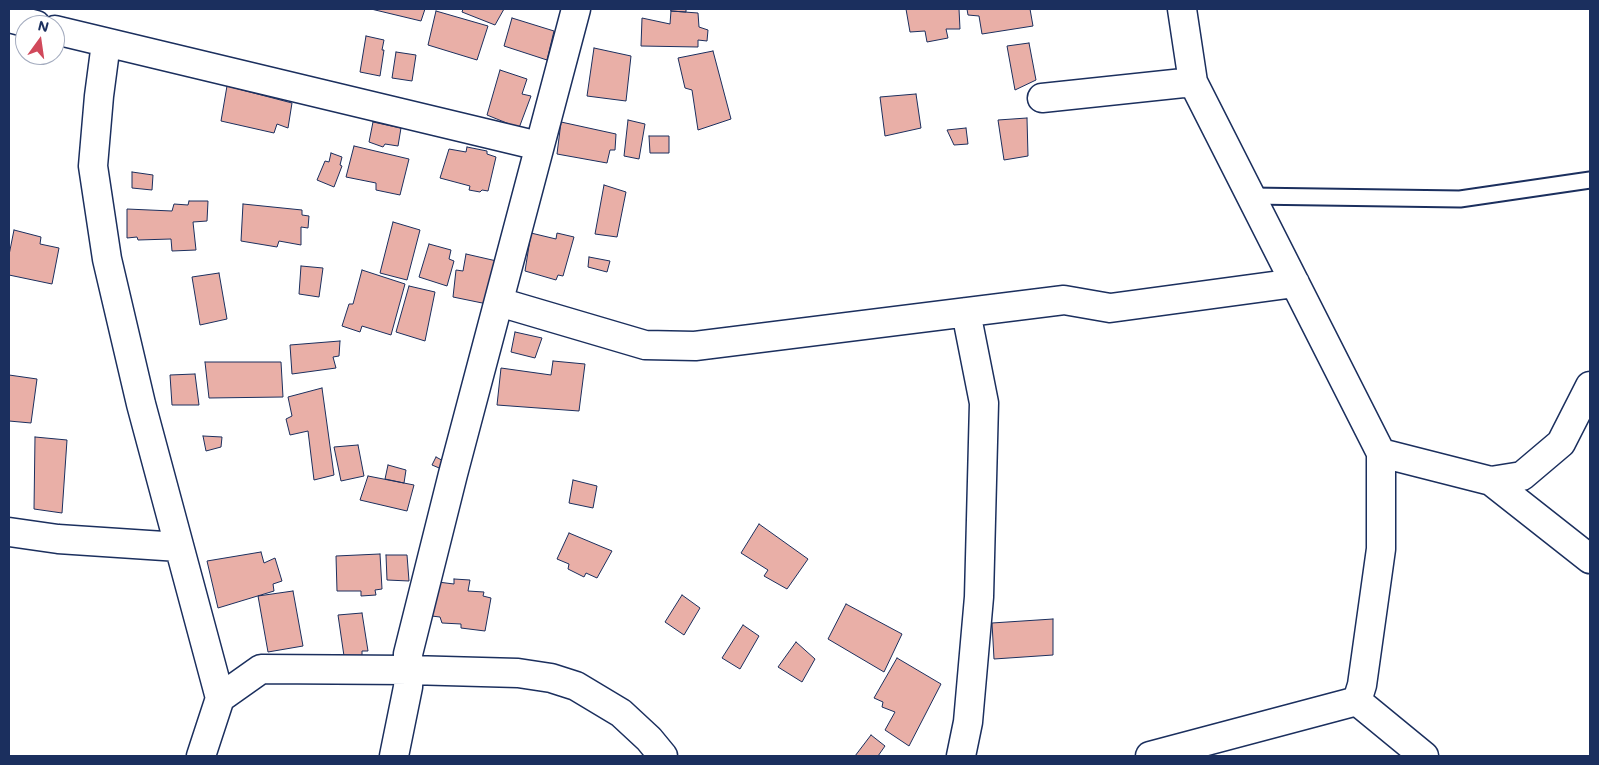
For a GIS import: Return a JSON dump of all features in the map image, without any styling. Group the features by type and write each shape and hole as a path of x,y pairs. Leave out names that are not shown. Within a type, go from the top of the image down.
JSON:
{"street":[{"path":"394,756 408,687 408,654 498,302 576,9"},
{"path":"1182,9 1193,82 1381,453 1381,549 1362,685 1357,701"},
{"path":"65,33 539,146"},
{"path":"106,43 98,96 93,166 107,259 140,404 220,698 200,756"},
{"path":"1042,98 1193,82"},
{"path":"498,302 645,345 695,346 1064,300 1110,308 1295,283"},
{"path":"961,756 968,722 979,597 984,403 966,312"},
{"path":"1381,453 1491,481 1522,476 1561,443 1590,386"},
{"path":"1491,481 1590,559"},
{"path":"9,532 58,538 179,547"},
{"path":"220,698 261,669 409,670 518,674 551,678 576,686 621,713 663,756"},
{"path":"1150,756 1357,701"},
{"path":"1357,701 1424,756"}],"lane":[{"path":"1251,196 1460,199 1590,180"}],"building":[{"path":"371,9 425,9 421,21"},
{"path":"463,9 504,9 495,25 462,12"},
{"path":"670,9 686,9 686,12 671,11"},
{"path":"906,9 959,9 960,29 946,29 948,38 927,42 925,31 910,32"},
{"path":"967,9 1030,9 1033,26 982,34 979,16 968,15"},
{"path":"436,11 488,26 477,60 428,45"},
{"path":"671,11 698,13 699,27 708,30 707,41 698,40 698,47 641,46 642,18 670,24"},
{"path":"512,18 554,31 547,60 504,46"},
{"path":"366,36 384,40 380,76 360,72"},
{"path":"1029,43 1036,80 1015,90 1007,46"},
{"path":"594,48 631,56 626,101 587,96"},
{"path":"713,51 731,119 698,130 692,90 685,88 678,58"},
{"path":"396,52 416,55 412,81 392,78"},
{"path":"500,70 527,79 522,94 531,96 519,128 487,115"},
{"path":"227,86 292,103 288,128 277,124 274,133 221,121"},
{"path":"916,94 921,128 885,136 880,97"},
{"path":"1027,118 1028,156 1004,160 998,120"},
{"path":"628,120 645,124 639,159 624,156"},
{"path":"373,122 401,128 398,146 385,144 383,147 369,142"},
{"path":"561,122 616,134 615,150 610,150 607,163 557,154"},
{"path":"966,128 968,144 954,145 947,130"},
{"path":"649,136 669,136 669,153 650,153"},
{"path":"354,146 409,159 400,195 376,190 376,183 346,177"},
{"path":"467,147 487,151 487,154 496,157 488,191 469,190 470,186 440,178 449,149 466,152"},
{"path":"331,153 342,157 340,165 342,166 334,187 317,180 325,161 329,162"},
{"path":"132,172 153,175 152,190 132,188"},
{"path":"604,185 626,192 617,237 595,234"},
{"path":"189,201 208,201 207,221 193,222 196,250 172,251 171,239 138,240 137,237 127,238 127,209 172,211 174,204 188,205"},
{"path":"243,204 302,210 302,215 309,216 308,228 301,227 301,245 279,241 277,247 241,241"},
{"path":"393,222 420,230 407,280 380,273"},
{"path":"14,230 41,237 40,244 59,248 52,284 9,275 9,255"},
{"path":"531,233 556,239 557,233 574,237 563,276 558,275 556,280 525,271"},
{"path":"429,244 451,250 449,259 454,261 447,286 419,277"},
{"path":"466,254 501,262 492,305 453,297 456,270 463,271"},
{"path":"589,257 610,261 607,272 588,267"},
{"path":"301,266 323,268 319,297 299,294"},
{"path":"362,270 405,284 391,335 362,326 360,332 342,326 349,304 353,304"},
{"path":"219,273 227,319 200,325 192,277"},
{"path":"409,286 435,292 425,341 396,332"},
{"path":"515,332 542,338 535,358 511,352"},
{"path":"340,341 339,356 333,357 336,368 292,374 290,345"},
{"path":"553,361 585,364 579,411 497,405 501,368 551,375"},
{"path":"205,362 281,362 283,397 209,398"},
{"path":"195,374 199,405 172,405 170,375"},
{"path":"9,375 37,379 31,423 9,421"},
{"path":"322,388 334,475 314,480 308,431 290,435 286,419 292,416 288,397"},
{"path":"203,436 222,437 221,447 206,451"},
{"path":"35,437 67,440 62,513 34,509"},
{"path":"358,445 364,476 341,481 334,447"},
{"path":"436,457 447,463 444,470 432,465"},
{"path":"388,465 406,470 404,483 385,479"},
{"path":"368,476 414,485 407,511 360,500"},
{"path":"573,480 597,486 593,508 569,503"},
{"path":"759,524 808,559 787,589 764,576 768,570 741,553"},
{"path":"569,533 612,551 597,578 586,573 584,577 568,569 569,564 557,559"},
{"path":"261,552 264,563 275,558 282,581 273,584 274,591 218,608 207,561"},
{"path":"380,554 382,589 375,590 376,595 361,596 361,591 337,591 336,556"},
{"path":"386,555 407,555 409,581 387,580"},
{"path":"454,579 470,580 468,591 484,592 483,596 491,598 485,631 461,628 461,624 442,623 440,617 423,615 430,581 454,584"},
{"path":"293,591 303,646 268,652 258,596"},
{"path":"682,595 700,608 684,635 665,622"},
{"path":"846,604 902,634 884,672 828,639"},
{"path":"362,613 368,651 362,651 362,658 344,656 338,615"},
{"path":"1053,619 1053,655 994,659 992,623"},
{"path":"743,625 759,636 740,669 722,658"},
{"path":"796,642 815,659 802,682 778,667"},
{"path":"897,658 941,684 909,746 885,730 895,712 882,707 883,702 874,698"},
{"path":"871,735 885,746 878,756 855,756"}]}
